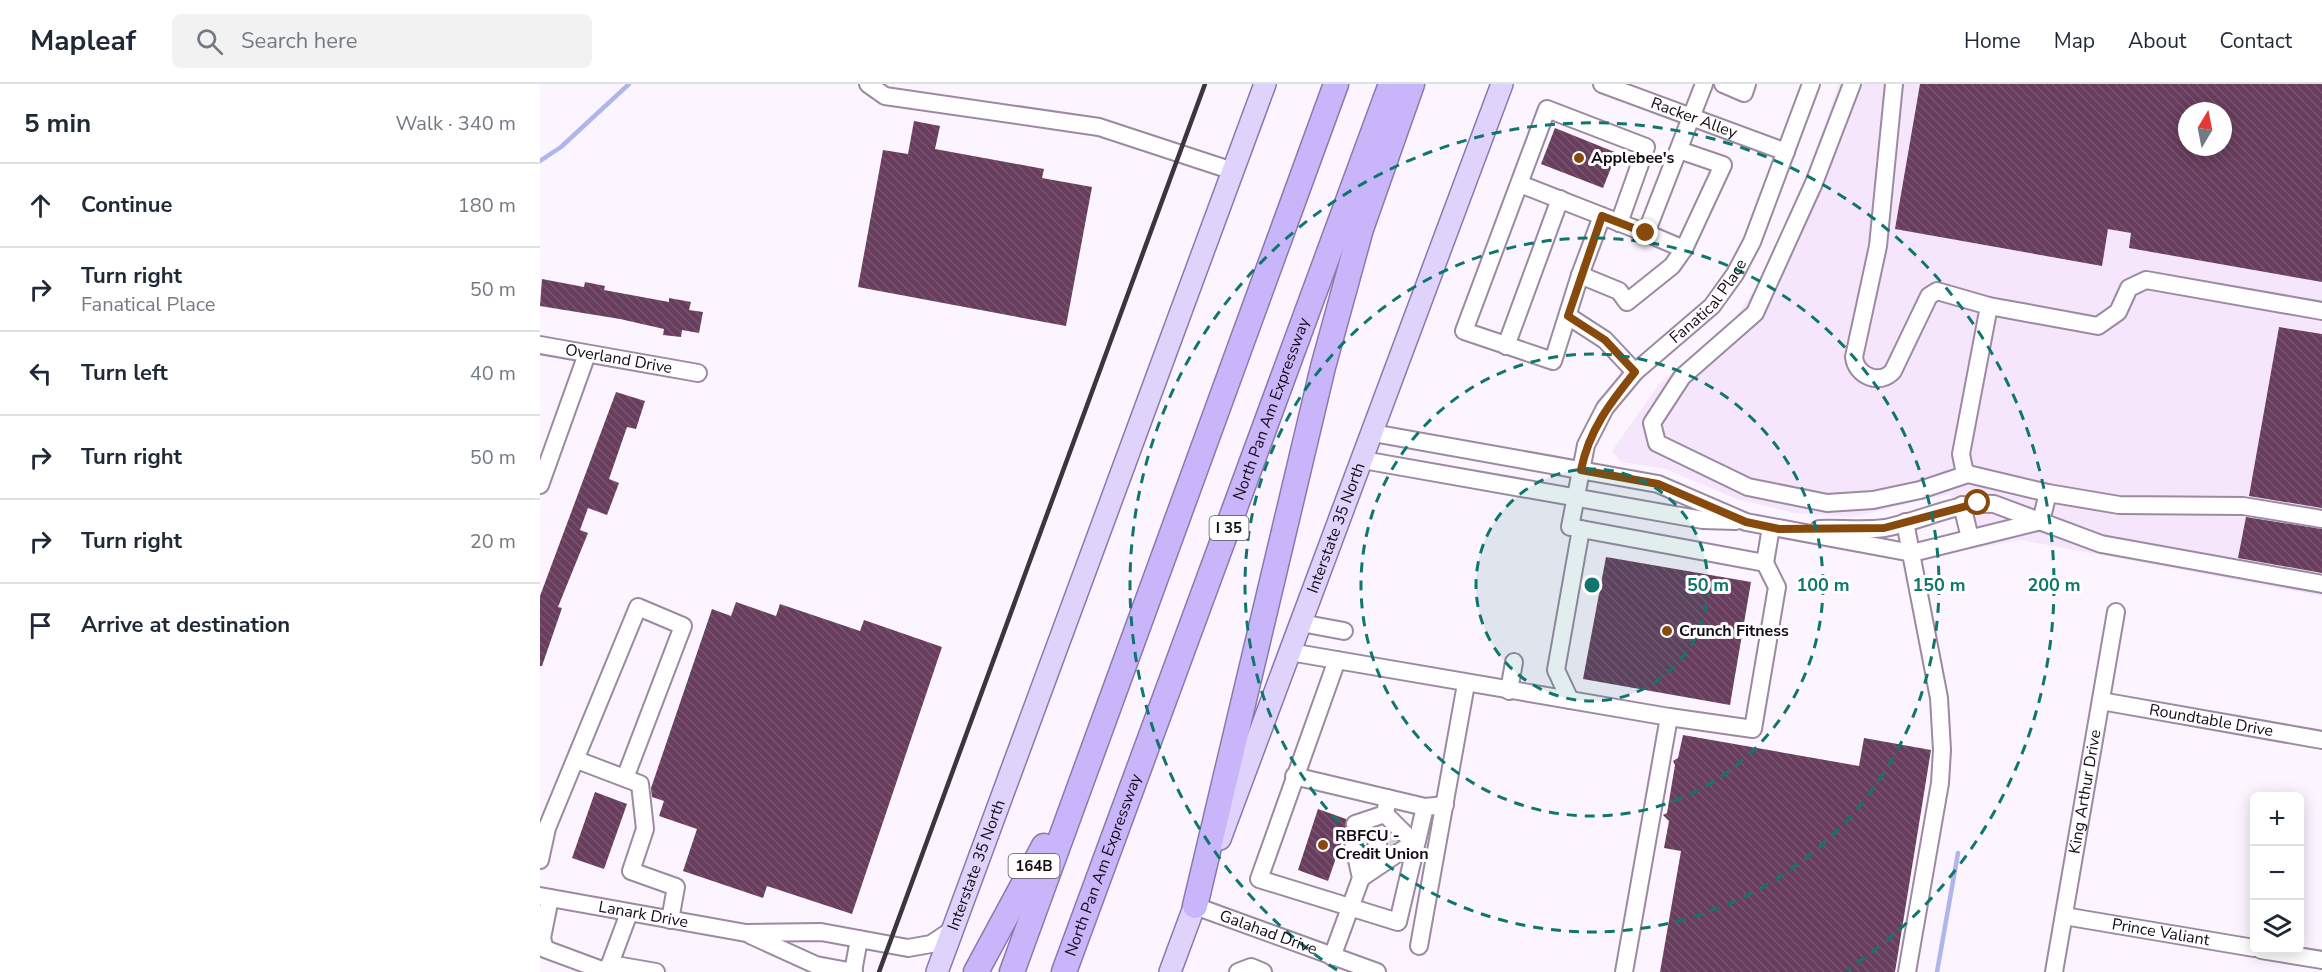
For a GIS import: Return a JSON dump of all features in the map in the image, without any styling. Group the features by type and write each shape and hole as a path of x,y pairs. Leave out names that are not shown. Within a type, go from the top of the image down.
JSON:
{"highway":[{"path":"1012,972 1336,84"},
{"name":"North Pan Am Expressway","path":"1064,972 1391,84"},
{"path":"1195,906 1326,356 1361,229 1412,84"},
{"name":"164B","path":"976,972 1090,759"}],"main road":[{"name":"Interstate 35 North","path":"937,972 1265,84"},
{"name":"Interstate 35 North","path":"1170,972 1502,84"}],"street":[{"path":"868,84 885,96 1099,127 1233,171"},
{"name":"Racker Alley","path":"1602,84 1786,152"},
{"path":"1646,233 1704,84"},
{"path":"1723,84 1744,93 1747,84"},
{"name":"Fanatical Place","path":"1581,529 1570,527 1575,498 1586,445 1605,408 1635,372 1712,306 1735,274 1752,242 1811,84"},
{"path":"1852,84 1814,183 1755,313 1682,377 1652,423 1657,443 1748,487 1827,503 1873,500 1920,490 1968,474 2048,493 2119,505 2243,506 2322,519"},
{"path":"1894,84 1878,246 1854,362 1867,376 1875,379 1890,375 1932,292 1937,291 1989,306 2098,326 2118,312 2129,288 2146,279 2322,311"},
{"path":"1602,216 1553,361 1464,332 1547,109 1646,147 1619,223"},
{"path":"1581,275 1619,291 1627,302 1672,267 1684,249 1723,165 1679,150"},
{"path":"1520,184 1684,249"},
{"path":"1506,346 1560,199"},
{"path":"1968,474 1961,454 1989,306"},
{"path":"1568,316 1605,340 1635,372"},
{"name":"Overland Drive","path":"540,345 698,373"},
{"path":"540,485 587,354"},
{"path":"1373,433 1658,484 1746,522"},
{"path":"1363,460 1703,520 1746,522 1912,552 2041,521"},
{"path":"2041,521 2048,493"},
{"path":"1775,528 1884,528 1962,505 1995,504 2101,544 2322,584"},
{"path":"1962,505 1970,538"},
{"path":"1905,522 1939,698 1942,750 1940,783 1907,972"},
{"path":"1290,652 1466,684 1753,729 1777,587 1764,563 1775,528"},
{"path":"1570,700 1556,670 1581,529 1764,563"},
{"path":"540,860 547,828 577,760 638,607 683,626 625,778"},
{"name":"King Arthur Drive","path":"2054,972 2116,612"},
{"path":"1301,623 1344,631"},
{"path":"1337,660 1259,879 1398,922 1425,807"},
{"path":"1509,691 1514,662"},
{"path":"1419,946 1466,684"},
{"name":"Roundtable Drive","path":"2101,701 2322,740"},
{"path":"1624,972 1669,717"},
{"path":"577,760 640,784 645,829 632,871 676,887 670,920"},
{"path":"1294,776 1380,833"},
{"path":"1332,957 1380,833 1425,807 1445,805"},
{"path":"1361,878 1380,833"},
{"path":"1361,878 1380,833"},
{"path":"545,897 542,938 545,949 609,968 656,972"},
{"name":"Lanark Drive","path":"545,897 746,933 821,932 915,948 931,944 955,928"},
{"name":"Galahad Drive","path":"1195,906 1367,970"},
{"path":"609,968 629,912"},
{"name":"Prince Valiant","path":"2064,916 2250,947"},
{"name":"Lanark Drive","path":"746,933 816,965 832,970 854,972 859,939"},
{"path":"2285,954 2322,960"},
{"path":"1238,972 1251,967 1263,972"}],"shaded area":[{"path":"1839,84 2322,84 2322,596 2021,540 1967,550 1950,494 1852,517 1796,513 1737,499 1666,469 1621,462 1612,451 1660,383 1735,318 1777,257"}],"building":[{"path":"1920,84 2322,84 2322,282 2129,248 2131,233 2108,229 2102,266 1895,229"},
{"path":"914,121 940,126 935,149 1044,169 1042,178 1092,187 1066,326 858,287 883,150 908,154"},
{"name":"Applebee's","path":"1555,128 1617,153 1603,188 1541,164"},
{"path":"542,279 584,287 585,282 605,286 604,290 669,302 669,298 691,302 689,310 703,312 699,333 682,330 681,337 663,335 664,329 620,319 540,306"},
{"path":"2279,327 2322,334 2322,508 2249,496"},
{"path":"616,392 645,401 636,429 627,427 609,479 619,483 607,515 588,508 580,530 588,533 558,607 562,608 542,666 540,666 540,596"},
{"path":"2246,517 2322,529 2322,573 2238,558"},
{"name":"Crunch Fitness","path":"1606,557 1751,582 1730,705 1583,679"},
{"path":"736,602 776,616 780,604 860,631 864,620 942,647 852,914 767,886 763,898 683,871 697,829 659,816 664,801 652,797 651,788 712,609 731,616"},
{"path":"1683,735 1859,766 1864,738 1931,750 1895,972 1660,972 1681,851 1664,848 1669,821 1663,815 1667,813 1675,765 1673,761 1678,758"},
{"path":"595,792 627,804 604,869 572,858"},
{"name":"RBFCU - Credit Union","path":"1318,809 1346,819 1346,829 1328,881 1298,870"}],"waterway":[{"path":"540,161 561,147 629,84"},
{"path":"1937,972 1958,853"}],"tunnel":[{"path":"1369,841 1372,828"},
{"path":"1395,847 1398,833"}],"railway":[{"path":"879,972 1205,84"}],"place":[{"name":"Applebee's","path":"1579,158"},
{"name":"Crunch Fitness","path":"1667,631"},
{"name":"RBFCU - Credit Union","path":"1323,845"}],"route":[{"path":"1646,233 1602,216 1568,316 1605,340 1635,372 1605,408 1586,445 1581,470 1658,484 1746,522 1779,529 1884,528 1962,505 1978,503"}]}
